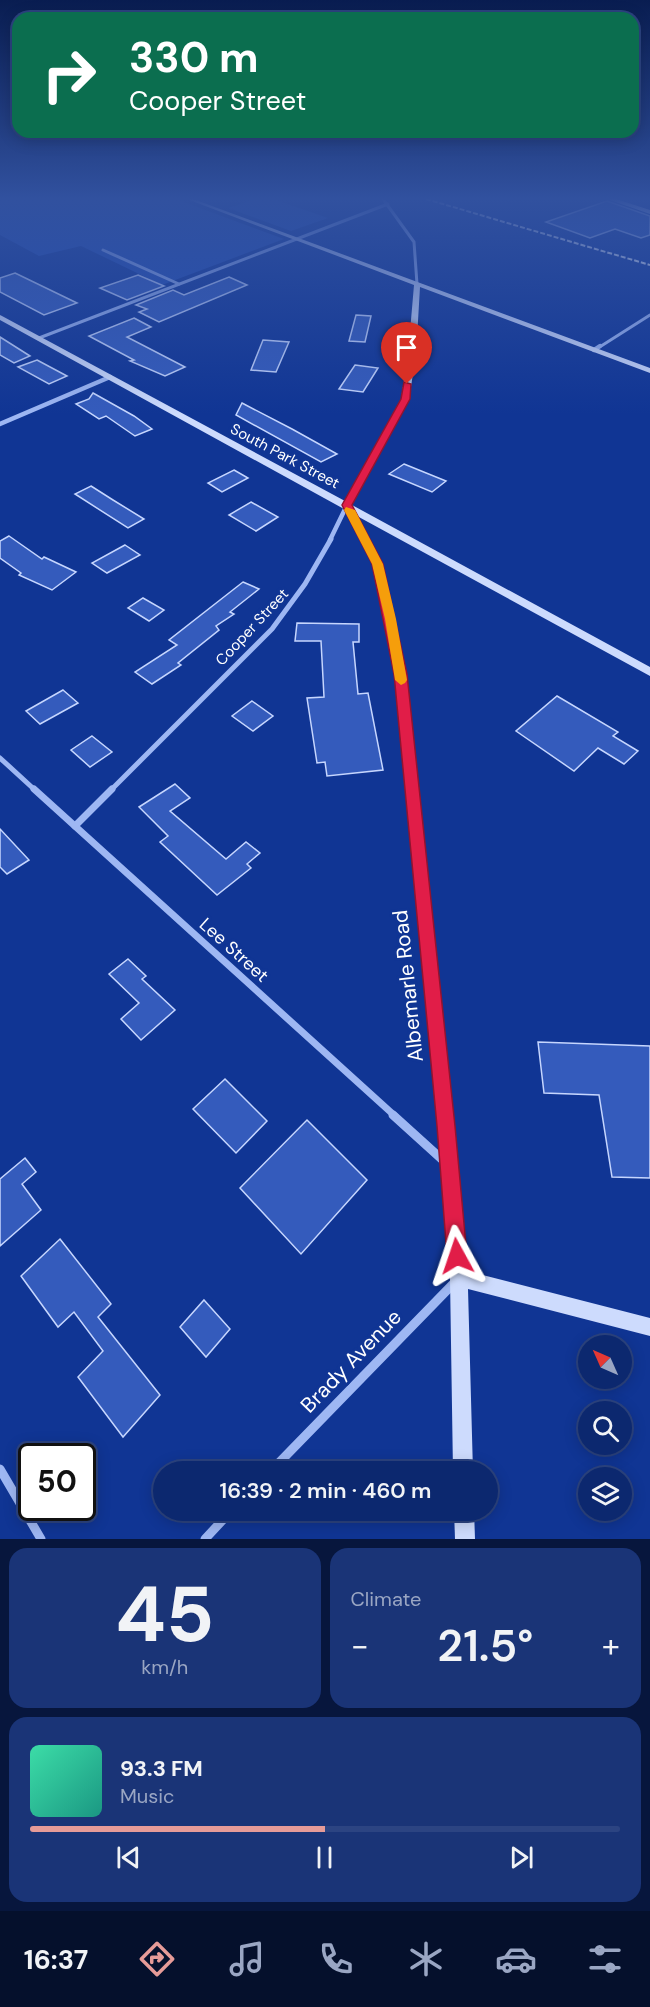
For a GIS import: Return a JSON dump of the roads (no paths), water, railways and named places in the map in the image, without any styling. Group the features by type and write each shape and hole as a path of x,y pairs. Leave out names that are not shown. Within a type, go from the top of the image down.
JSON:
{"main road":[{"path":"382,271 650,371"},
{"name":"Cooper Street","path":"347,505 405,399 412,355 417,284"},
{"name":"South Park Street","path":"0,317 650,672"},
{"name":"Albemarle Road","path":"347,505 377,564 400,674 459,1278 463,1461"},
{"path":"459,1278 650,1327"},
{"path":"464,1521 465,1539"}],"street":[{"path":"150,271 180,284"},
{"path":"39,338 215,271"},
{"name":"Cooper Street","path":"416,271 417,284"},
{"path":"594,350 650,315"},
{"path":"0,424 110,377"},
{"name":"Cooper Street","path":"75,826 272,629 301,593 327,552 347,505"},
{"name":"Lee Street","path":"0,758 448,1166"},
{"name":"Brady Avenue","path":"281,1461 459,1278"},
{"path":"0,1469 41,1539"},
{"path":"205,1539 222,1521"}]}
